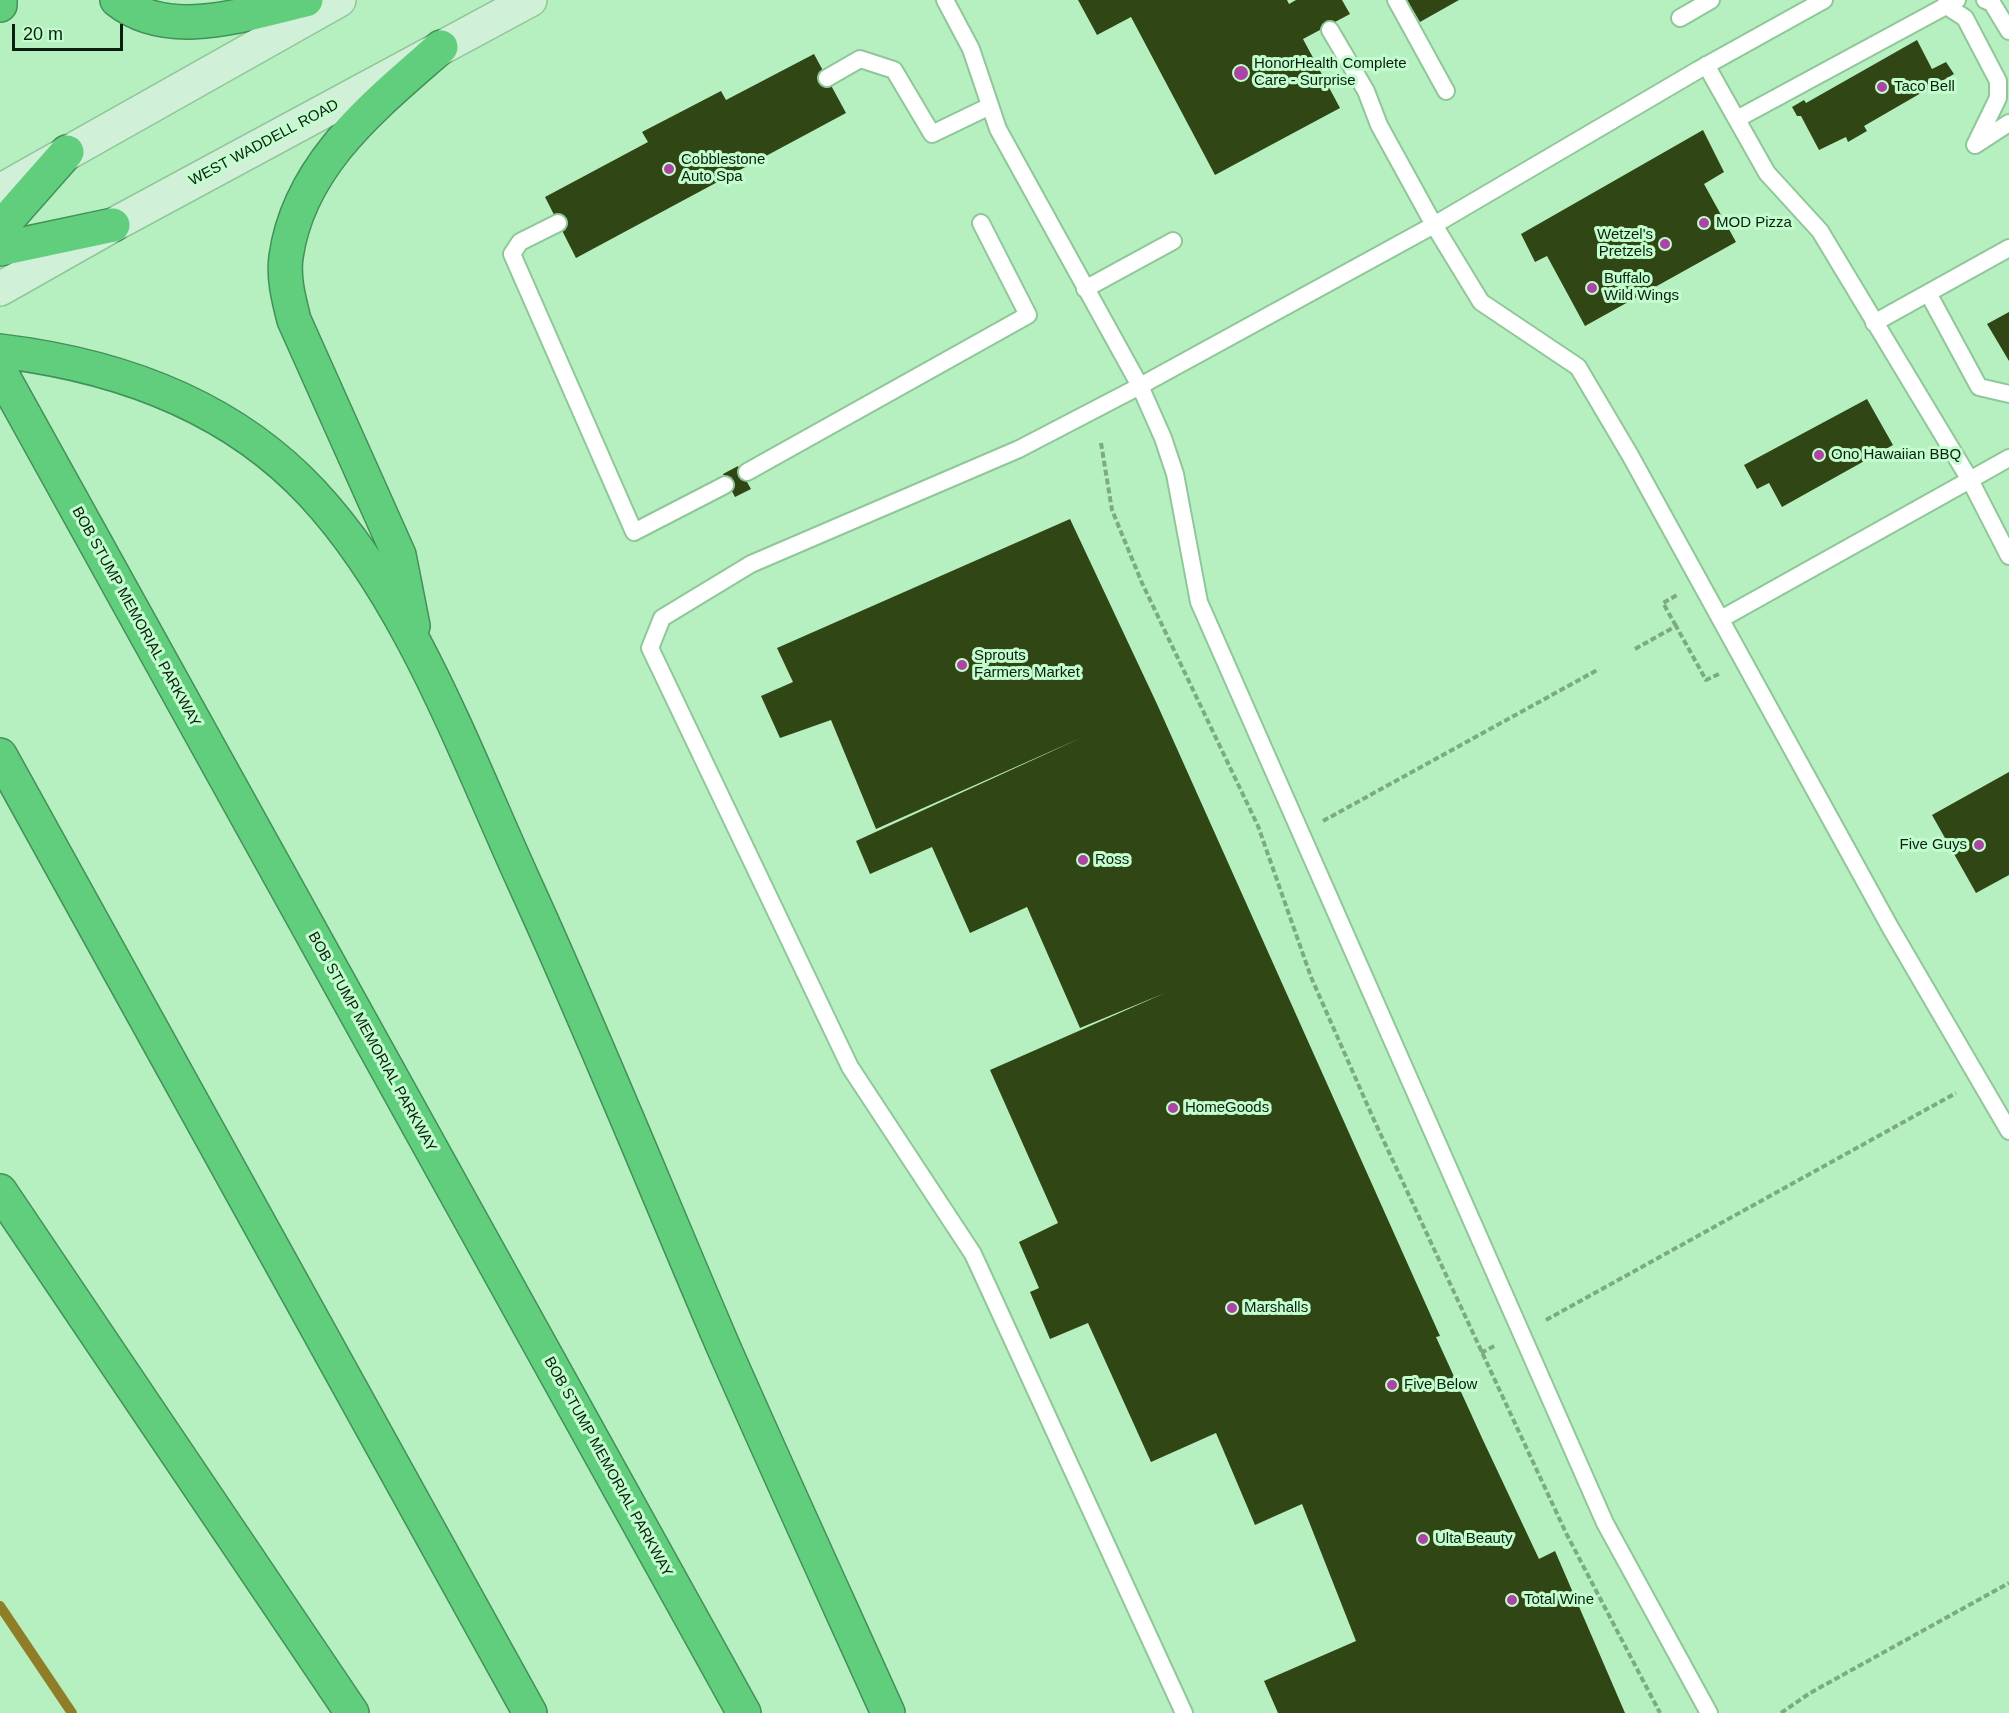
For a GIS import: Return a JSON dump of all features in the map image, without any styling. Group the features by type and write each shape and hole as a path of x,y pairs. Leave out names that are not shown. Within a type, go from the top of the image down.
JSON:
{"highway":[{"path":"0,0 0,5"},
{"path":"117,0 149,15 199,22 306,0"},
{"path":"418,649 399,555 294,320 287,290 286,257 300,203 344,136 441,47"},
{"path":"0,228 67,152"},
{"path":"0,249 113,225"},
{"path":"0,351 57,359 140,381 177,396 255,440 310,491 341,526 418,649 554,948 728,1356 888,1713"},
{"name":"BOB STUMP MEMORIAL PARKWAY","path":"0,371 744,1713"},
{"path":"0,755 530,1713"},
{"path":"0,1191 352,1713"}],"main road":[{"path":"0,191 339,0"},
{"name":"WEST WADDELL ROAD","path":"0,289 113,225 530,0"}],"lane":[{"path":"945,0 971,48 1004,142 1140,386 1163,438 1175,474 1199,602 1605,1523 1709,1713"},
{"path":"1396,0 1446,91"},
{"path":"1680,18 1711,0"},
{"path":"1184,1713 973,1254 850,1067 650,648 662,618 751,564 1018,448 1140,386 1434,225 1706,65 1824,0"},
{"path":"1985,0 1992,3 2009,31"},
{"path":"1737,119 1951,2 1965,18 1998,81 1998,98 1975,145 2009,123"},
{"path":"1330,30 1365,91 1379,125 1434,225 1481,302 1578,367 1630,454 1885,918 2009,1131"},
{"path":"827,78 860,59 894,70 933,134 990,106"},
{"path":"1706,65 1767,173 1820,231 1970,480 2009,556"},
{"path":"558,223 520,242 512,254 634,532 725,485"},
{"path":"747,472 1028,315 981,224"},
{"path":"1085,289 1173,241"},
{"path":"1874,323 2009,248"},
{"path":"1928,293 1979,387 2009,394"},
{"path":"1721,620 2009,458"}],"path":[{"path":"1101,443 1112,510 1129,552 1258,826 1311,977 1481,1353 1566,1533 1660,1713"},
{"path":"1680,593 1663,603 1706,680 1723,671"},
{"path":"1635,649 1676,626"},
{"path":"1320,822 1599,669"},
{"path":"1258,826 1269,825"},
{"path":"1481,1353 1960,1091"},
{"path":"1781,1713 1810,1694 2009,1583"}],"building":[{"name":"HonorHealth Complete Care - Surprise","path":"1078,0 1287,0 1289,4 1296,0 1342,0 1350,14 1303,39 1340,108 1215,175 1131,17 1097,35"},
{"path":"1407,0 1459,0 1420,22"},
{"name":"Taco Bell","path":"1917,40 1932,69 1946,62 1954,74 1864,126 1867,131 1848,142 1846,137 1819,150 1801,116 1797,116 1792,107 1804,100 1806,103"},
{"name":"Cobblestone Auto Spa","path":"814,54 846,113 576,258 545,197 648,142 642,132 721,91 726,100"},
{"path":"1703,130 1724,172 1704,184 1736,242 1585,326 1547,256 1535,262 1521,234"},
{"path":"2009,312 2009,361 1987,324"},
{"name":"Ono Hawaiian BBQ","path":"1867,399 1893,445 1782,507 1769,483 1757,489 1744,465"},
{"path":"738,466 751,489 735,497 723,474"},
{"path":"1070,519 1157,704 1440,1336 1436,1337 1482,1438 1539,1559 1555,1551 1625,1713 1278,1713 1264,1681 1356,1641 1302,1504 1255,1525 1216,1433 1151,1462 1088,1323 1050,1339 1030,1292 1039,1288 1019,1242 1058,1223 990,1070 1165,993 1080,1028 1027,907 970,933 932,847 870,874 856,841 1083,737 876,829 831,720 780,738 761,696 793,682 777,648"},
{"name":"Five Guys","path":"2009,772 2009,875 1976,893 1932,815"}],"waterway":[{"path":"0,1606 72,1713"}],"place":[{"name":"HonorHealth Complete Care - Surprise","path":"1241,73"},
{"name":"Taco Bell","path":"1882,87"},
{"name":"Cobblestone Auto Spa","path":"669,169"},
{"name":"MOD Pizza","path":"1704,223"},
{"name":"Wetzel's Pretzels","path":"1665,244"},
{"name":"Buffalo Wild Wings","path":"1592,288"},
{"name":"Ono Hawaiian BBQ","path":"1819,455"},
{"name":"Sprouts Farmers Market","path":"962,665"},
{"name":"Five Guys","path":"1979,845"},
{"name":"Ross","path":"1083,860"},
{"name":"HomeGoods","path":"1173,1108"},
{"name":"Marshalls","path":"1232,1308"},
{"name":"Five Below","path":"1392,1385"},
{"name":"Ulta Beauty","path":"1423,1539"},
{"name":"Total Wine","path":"1512,1600"}]}
